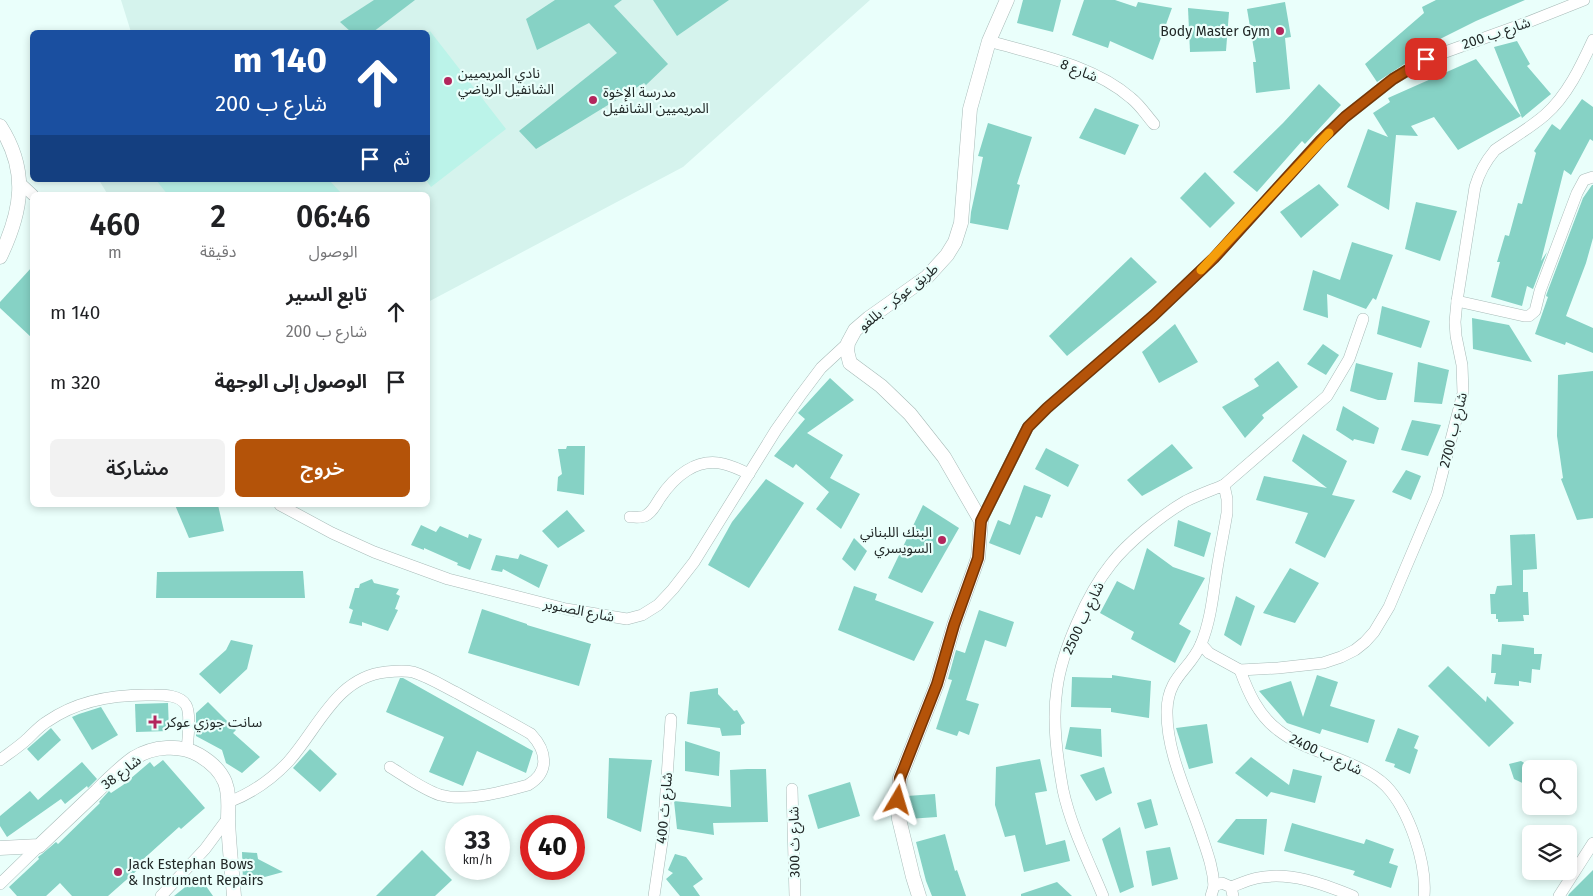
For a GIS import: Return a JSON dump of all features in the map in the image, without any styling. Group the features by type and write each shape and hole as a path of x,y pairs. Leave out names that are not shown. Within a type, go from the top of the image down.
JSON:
{"street":[{"name":"طريق عوكر - بللفو","path":"981,521 944,457 910,414 887,391 850,363 847,352 848,343 855,330 927,277 947,256 955,242 961,222 970,109 990,41 1007,0"},
{"name":"شارع ب 200","path":"981,521 1028,427 1047,408 1153,316 1214,258 1321,140 1345,117 1393,79 1426,59 1535,20 1584,0"},
{"name":"شارع ب 2700","path":"1240,670 1323,663 1341,657 1365,642 1374,632 1389,606 1437,494 1460,409 1464,380 1456,336 1457,301 1475,187 1482,166 1495,150 1546,114 1558,101 1572,80 1593,40"},
{"name":"شارع 8","path":"990,41 1094,74 1132,99 1154,124"},
{"path":"0,126 16,156 19,182 19,197 15,220 0,257"},
{"path":"1457,301 1524,316 1529,316 1535,311 1540,291 1577,193 1584,180 1593,177"},
{"path":"19,182 30,192"},
{"name":"شارع ب 2500","path":"1104,896 1072,819 1064,790 1056,733 1055,706 1061,667 1068,645 1087,604 1110,565 1126,548 1168,512 1187,501 1224,485 1327,396 1349,359 1363,319"},
{"name":"شارع الصنوبر","path":"284,507 332,533 374,552 448,579 566,609 627,619 642,615 658,605 673,590 694,562 800,396 821,368 848,343"},
{"path":"630,517 644,516 652,511 667,488 680,474 696,466 710,463 723,464 749,474"},
{"path":"1224,485 1227,512 1208,623 1196,654 1177,676 1172,686 1168,696 1167,710 1171,745 1212,865 1231,891"},
{"path":"919,896 899,819 900,778 937,684 954,625 978,558 981,521"},
{"path":"1201,644 1209,653 1240,670"},
{"name":"شارع ب 2400","path":"1240,670 1255,705 1276,729 1305,747 1372,775 1392,793 1413,830 1423,874 1424,896"},
{"path":"229,802 248,795 275,775 301,746 339,694 363,678 378,672 412,672 430,679 531,734 538,741 544,757 541,773 528,785 468,797 441,795 430,791 390,767"},
{"path":"0,760 46,722 62,712 106,698 134,694 171,696 184,702 188,714 187,750"},
{"name":"شارع ث 400","path":"654,896 663,835 671,719"},
{"name":"شارع 38","path":"39,846 134,758 165,748 180,748 208,760 216,767 225,782 229,802 228,818 234,896"},
{"name":"شارع ث 300","path":"792,789 795,896"},
{"path":"161,896 205,849 228,818"},
{"path":"1559,896 1593,843"},
{"path":"0,848 39,846"},
{"path":"0,884 39,846"},
{"path":"1211,893 1212,865"},
{"path":"1231,891 1254,878 1273,876 1305,880 1325,885 1353,896"},
{"path":"1211,893 1222,883 1231,891"}],"shaded area":[{"name":"مدرسة الإخوة المريميين الشانفيل","path":"121,0 870,0 683,167 430,301 430,192 106,192 100,182 430,182 430,30 130,30"}],"green space":[{"name":"نادي المريميين الشانفيل الرياضي","path":"430,31 506,129 431,187 427,182 430,182"},
{"path":"158,182 331,182 340,192 166,192"}],"building":[{"path":"374,0 415,0 376,30 349,30 340,22"},
{"path":"555,0 622,0 614,6 668,64 646,85 644,83 536,149 519,131 617,53 589,23 537,50 526,19"},
{"path":"653,0 729,0 677,36"},
{"path":"1023,0 1061,0 1053,32 1017,23"},
{"path":"1084,0 1115,0 1136,7 1138,2 1172,8 1153,60 1110,41 1108,48 1072,35"},
{"path":"1436,0 1525,0 1476,21 1428,45 1412,59 1377,82 1365,64 1424,13 1422,7"},
{"path":"1285,2 1291,37 1285,38 1290,89 1256,93 1253,62 1256,62 1247,9"},
{"path":"1188,8 1229,12 1226,51 1190,52"},
{"path":"1517,41 1530,64 1527,66 1551,94 1522,118 1494,47"},
{"path":"1476,59 1521,116 1458,150 1434,117 1411,126 1418,136 1396,135 1389,210 1347,187 1368,129 1388,137 1373,113 1390,102 1388,98"},
{"path":"1319,84 1341,105 1305,144 1302,141 1257,192 1233,172 1283,123"},
{"path":"1582,99 1593,107 1593,141 1590,139 1571,175 1564,170 1541,261 1547,252 1533,289 1527,286 1522,306 1491,297 1500,262 1497,262 1505,235 1509,236 1518,203 1522,204 1536,153 1534,151 1552,124 1560,130"},
{"path":"1095,108 1139,125 1125,155 1079,138"},
{"path":"988,123 1032,137 1017,184 1020,185 1008,230 970,223 983,157 978,156"},
{"path":"1205,172 1235,203 1210,228 1180,198"},
{"path":"1319,184 1339,205 1301,238 1280,212"},
{"path":"1592,185 1593,238 1586,263 1566,316 1593,328 1593,353 1566,342 1565,345 1535,334 1548,297 1546,296 1547,293 1583,198"},
{"path":"1416,202 1457,211 1440,261 1405,249"},
{"path":"1352,242 1393,255 1376,300 1373,298 1366,309 1327,294 1328,318 1303,310 1313,270 1340,280"},
{"path":"1131,257 1157,282 1067,356 1049,336"},
{"path":"30,269 30,336 0,308 0,302"},
{"path":"1382,306 1430,321 1421,348 1377,334"},
{"path":"1472,318 1509,325 1532,362 1473,349"},
{"path":"1175,324 1198,362 1159,383 1142,352"},
{"path":"1323,344 1339,355 1326,375 1307,364"},
{"path":"1278,361 1298,387 1262,415 1264,418 1245,438 1222,407 1259,386 1254,379"},
{"path":"1418,362 1449,370 1442,404 1414,402"},
{"path":"1356,363 1393,373 1386,400 1378,400 1350,391"},
{"path":"1593,371 1593,518 1577,520 1561,479 1563,478 1557,436 1558,375"},
{"path":"830,378 854,400 807,433 843,455 830,478 860,494 841,529 816,509 829,492 796,464 793,468 774,456 805,419 798,413"},
{"path":"1343,406 1379,428 1374,444 1354,439 1353,441 1336,430"},
{"path":"1412,420 1441,425 1428,456 1401,450"},
{"path":"1303,434 1347,461 1332,495 1355,500 1325,558 1295,543 1308,513 1256,500 1264,476 1327,488 1292,461"},
{"path":"1172,444 1193,468 1142,496 1127,480"},
{"path":"567,446 585,446 584,495 557,491 558,477 562,474 558,449 566,449"},
{"path":"1046,448 1079,465 1068,487 1035,469"},
{"path":"1406,470 1421,476 1411,500 1392,492"},
{"path":"766,479 804,503 749,588 708,565 732,522"},
{"path":"1024,485 1051,495 1042,518 1036,516 1020,555 989,543 998,520 1010,525"},
{"path":"923,505 959,528 922,593 888,578"},
{"path":"176,507 218,507 224,531 189,538"},
{"path":"567,510 585,531 558,548 542,531"},
{"path":"1178,520 1211,533 1204,557 1174,546"},
{"path":"421,525 436,532 440,526 468,538 469,534 482,539 470,570 424,548 424,550 411,545"},
{"path":"1535,534 1537,569 1523,570 1523,592 1528,592 1529,615 1523,615 1524,621 1498,622 1496,614 1491,614 1490,594 1495,594 1497,586 1512,585 1510,535"},
{"path":"854,538 867,551 855,571 842,559"},
{"path":"1147,548 1173,567 1205,578 1179,624 1191,631 1175,663 1131,639 1134,632 1100,613 1117,581 1134,590"},
{"path":"520,554 548,565 539,588 503,569 502,572 491,570 496,555 518,559"},
{"path":"1290,568 1319,583 1295,623 1263,613"},
{"path":"303,571 305,598 156,598 157,572"},
{"path":"372,579 374,583 399,589 396,594 400,596 395,609 398,610 388,631 362,622 362,626 349,623 353,610 349,608 355,588 359,588 360,584"},
{"path":"854,586 877,594 875,600 934,622 914,661 838,630"},
{"path":"1236,596 1255,606 1241,646 1224,635"},
{"path":"482,609 591,644 579,686 468,653"},
{"path":"979,610 1014,622 1006,647 985,640 966,700 979,704 969,735 959,731 957,736 936,729 952,680 948,679 956,650 965,653"},
{"path":"231,640 253,645 247,669 220,694 199,674 226,650"},
{"path":"1502,644 1534,648 1534,654 1542,654 1540,670 1532,669 1531,683 1519,681 1519,686 1494,684 1496,673 1491,673 1492,654 1501,655"},
{"path":"1448,666 1486,702 1487,696 1514,723 1489,747 1428,686"},
{"path":"1112,675 1151,681 1149,718 1111,712 1111,708 1071,707 1072,677 1112,678"},
{"path":"1317,675 1338,682 1330,706 1375,720 1368,743 1322,729 1320,734 1287,723 1259,691 1291,681 1303,717"},
{"path":"400,678 533,751 526,773 477,751 463,786 429,772 444,737 386,712"},
{"path":"718,688 718,694 734,711 737,710 745,723 741,725 741,735 722,736 720,728 687,724 690,692"},
{"path":"208,702 236,730 233,733 260,757 242,773 226,763 222,750 196,736 196,713"},
{"path":"168,703 169,731 136,732 135,704"},
{"path":"101,707 118,735 92,750 72,717"},
{"path":"1207,724 1213,763 1189,769 1176,728"},
{"path":"1070,727 1101,729 1102,757 1065,749"},
{"path":"51,728 61,740 38,761 27,749"},
{"path":"1398,728 1419,736 1414,748 1418,750 1410,774 1394,767 1395,764 1385,761"},
{"path":"685,741 720,752 719,776 685,771"},
{"path":"310,749 337,774 320,792 293,768"},
{"path":"1251,757 1289,785 1293,769 1322,776 1315,803 1271,792 1267,797 1235,773"},
{"path":"609,758 652,760 641,832 607,818"},
{"path":"1040,759 1047,791 1035,793 1046,845 1065,840 1070,861 1024,872 1015,835 1005,837 995,805 996,767"},
{"path":"163,760 205,808 181,829 179,827 139,863 142,866 108,896 72,896 60,883 46,896 17,896 9,887 39,859 38,857 56,842 58,844 100,803 109,791 111,793 123,785 150,762 154,767"},
{"path":"82,762 97,779 88,788 87,786 65,804 61,799 7,837 0,826 0,816 30,791 38,800"},
{"path":"1522,762 1522,783 1514,779 1509,764"},
{"path":"1104,767 1112,793 1096,801 1080,775"},
{"path":"766,769 768,822 713,823 714,835 677,829 674,801 731,807 730,770"},
{"path":"850,782 860,816 818,829 808,795"},
{"path":"935,794 937,817 908,819 907,796"},
{"path":"1151,799 1158,825 1145,829 1137,803"},
{"path":"1236,819 1267,819 1264,855 1217,842"},
{"path":"1292,823 1364,844 1366,839 1394,849 1389,863 1398,866 1391,888 1353,875 1355,871 1284,851"},
{"path":"1120,827 1134,887 1120,893 1102,839"},
{"path":"945,834 955,871 957,870 966,896 932,896 926,881 916,842"},
{"path":"1170,847 1178,879 1152,886 1146,851"},
{"path":"422,850 445,873 445,880 452,880 435,896 376,896"},
{"path":"242,852 257,853 258,859 283,872 243,881"},
{"path":"675,854 686,857 703,879 693,886 700,896 680,896 666,879 673,873 668,870"},
{"path":"1593,870 1593,896 1568,896 1569,894"},
{"path":"199,876 213,896 174,896"},
{"path":"1057,882 1072,896 1021,896 1021,894"}],"slow traffic":[{"path":"1201,270 1329,133"}],"place":[{"name":"Body Master Gym","path":"1280,31"},
{"name":"نادي المريميين الشانفيل الرياضي","path":"448,81"},
{"name":"مدرسة الإخوة المريميين الشانفيل","path":"593,100"},
{"name":"البنك اللبناني السويسري","path":"942,540"},
{"name":"سانت جوزي عوكر","path":"155,722"},
{"name":"Jack Estephan Bows & Instrument Repairs","path":"118,872"}],"route":[{"path":"898,800 900,778 937,684 954,625 978,558 982,532 981,521 1028,427 1047,408 1153,316 1214,258 1321,140 1345,117 1393,79 1426,59"}]}
